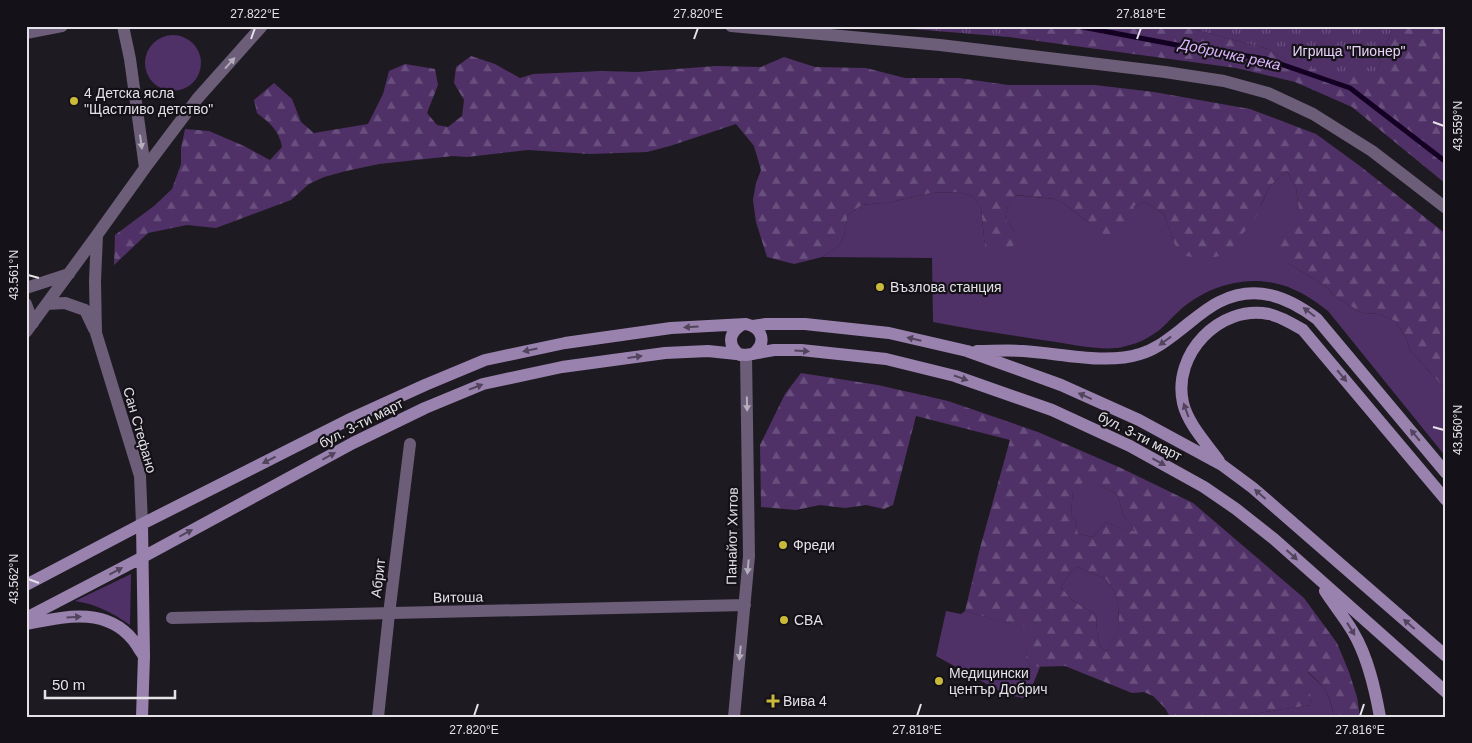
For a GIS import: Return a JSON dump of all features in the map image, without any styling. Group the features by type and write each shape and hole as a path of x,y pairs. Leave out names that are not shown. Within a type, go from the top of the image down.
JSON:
{"main road":[{"path":"967,351 1022,351 1092,358 1140,354 1158,346 1218,302 1236,295 1256,293 1277,296 1301,306 1317,318 1446,473"},
{"path":"1222,465 1190,420 1183,403 1181,387 1184,369 1191,351 1202,337 1217,325 1233,316 1252,313 1268,314 1286,320 1303,330 1446,500"},
{"path":"746,324 753,326 758,330 761,337 761,344 758,350 746,355 734,350 730,344 730,336 734,330 746,324"},
{"name":"бул. 3-ти март","path":"753,326 805,324 889,333 967,351 1061,386 1139,420 1222,465 1253,488 1446,656"},
{"name":"бул. 3-ти март","path":"26,586 142,524 348,420 486,360 565,343 671,328 740,326"},
{"name":"бул. 3-ти март","path":"26,618 143,557 353,442 425,408 484,384 562,367 665,353 708,351 746,355 774,350 801,350 886,359 955,376 1052,410 1130,446 1204,487 1236,509 1274,539 1446,692"},
{"name":"Сан Стефано","path":"142,524 144,656 142,717"},
{"path":"1313,575 1354,633 1368,666 1376,692 1380,717"},
{"path":"26,624 75,616 98,617 117,625 133,640 144,656"}],"street":[{"path":"26,33 62,26"},
{"path":"123,26 130,59 145,168"},
{"path":"30,328 197,99 262,26"},
{"path":"731,26 940,44 1224,81 1268,93 1313,114 1372,151 1446,208"},
{"name":"Сан Стефано","path":"98,235 95,280 96,333 140,476 142,524"},
{"path":"26,288 69,274"},
{"path":"26,304 30,328"},
{"path":"47,304 65,304 85,310 96,333"},
{"name":"Панайот Хитов","path":"734,717 749,556 746,355"},
{"name":"Абрит","path":"382,716 389,614 410,444"},
{"name":"Витоша","path":"172,618 745,605"}],"green space":[{"path":"876,26 997,26 1009,37"},
{"path":"997,26 1174,26 1193,29 1268,49 1287,61 1377,71 1393,26 1446,26 1446,184 1352,107 1295,82 1236,68 1009,37"},
{"name":"Игрища \"Пионер\"","path":"1174,26 1393,26 1377,71 1345,77 1287,61 1268,49 1193,29"},
{"path":"167,35 179,35 189,39 197,47 201,63 197,79 189,87 179,91 167,91 157,87 149,79 145,69 145,57 149,47 157,39"},
{"path":"471,56 495,64 520,78 533,74 603,71 637,72 716,66 761,67 784,57 815,67 866,68 905,78 959,78 1008,85 1095,85 1154,92 1250,109 1316,134 1446,234 1446,390 1410,350 1406,337 1395,321 1379,314 1362,313 1336,297 1324,285 1286,262 1275,252 1299,210 1296,188 1287,171 1269,187 1256,217 1226,255 1201,259 1182,255 1174,243 1164,214 1145,202 1134,206 1132,228 1120,238 1110,239 1055,199 1015,195 1008,206 1005,218 1015,232 1017,243 998,252 985,247 981,208 973,196 958,192 931,193 891,202 862,205 848,215 840,245 822,257 794,264 767,257 756,222 753,200 761,170 754,146 736,124 647,152 590,154 528,150 379,164 346,171 324,177 309,184 291,200 216,228 187,225 148,233 114,265 115,235 154,206 172,189 181,164 181,148 185,129 209,131 270,160 282,147 281,141 273,127 257,113 254,100 274,83 292,99 301,122 314,133 368,124 383,94 389,71 405,64 435,69 438,85 427,113 437,125 448,127 462,116 464,100 454,83 456,67"},
{"path":"1287,171 1296,188 1299,210 1286,262 1324,285 1336,297 1362,313 1379,314 1395,321 1406,337 1410,350 1446,390 1446,457 1328,311 1306,296 1282,285 1255,281 1228,284 1202,294 1180,310 1160,330 1144,340 1117,348 1100,348 933,322 932,258 822,257 840,245 848,215 862,205 891,202 931,193 958,192 973,196 981,208 985,247 1015,232 1005,218 1008,206 1014,195 1055,199 1089,223 1145,202 1164,214 1174,243 1261,206 1269,187"},
{"path":"801,373 878,385 948,401 1038,432 1121,468 1193,503 1304,598 1337,643 1357,697 1360,717 1334,717 1326,692 1308,672 1311,705 1246,715 1247,717 1170,717 1165,708 1153,696 1144,692 1132,693 1065,666 1031,667 1026,657 1029,629 965,611 980,548 1010,440 916,416 893,505 884,509 866,505 845,508 820,505 796,510 761,507 760,445 785,394","holes":["1084,482 1103,487 1118,495 1123,515 1135,531 1121,529 1106,522 1093,537 1078,534 1076,522 1071,515 1073,490","1077,567 1106,579 1114,591 1118,602 1119,626 1108,651 1102,649 1099,641 1096,615 1072,600 1061,587 1070,573"]},
{"path":"1084,481 1103,487 1118,495 1123,515 1136,532 1121,529 1106,522 1093,537 1078,534 1076,522 1071,515 1073,489"},
{"path":"1077,567 1106,579 1114,591 1118,602 1119,627 1108,651 1102,649 1099,641 1096,615 1072,600 1061,587 1070,573"},
{"path":"131,574 130,625 104,610 90,604 75,601"},
{"path":"946,611 961,614 965,611 1030,629 1026,657 1031,667 1040,667 1027,699 1005,694 936,656"},
{"path":"1307,672 1326,691 1334,717 1247,717 1245,715 1311,705"}],"waterway":[{"name":"Добричка река","path":"1077,26 1182,46 1266,59 1350,88 1446,162"}],"place":[{"name":"4 Детска ясла \"Щастливо детство\"","path":"74,101"},
{"name":"Възлова станция","path":"880,287"},
{"name":"Фреди","path":"783,545"},
{"name":"CBA","path":"784,620"},
{"name":"Медицински център Добрич","path":"939,681"},
{"name":"Вива 4","path":"773,701"}]}
